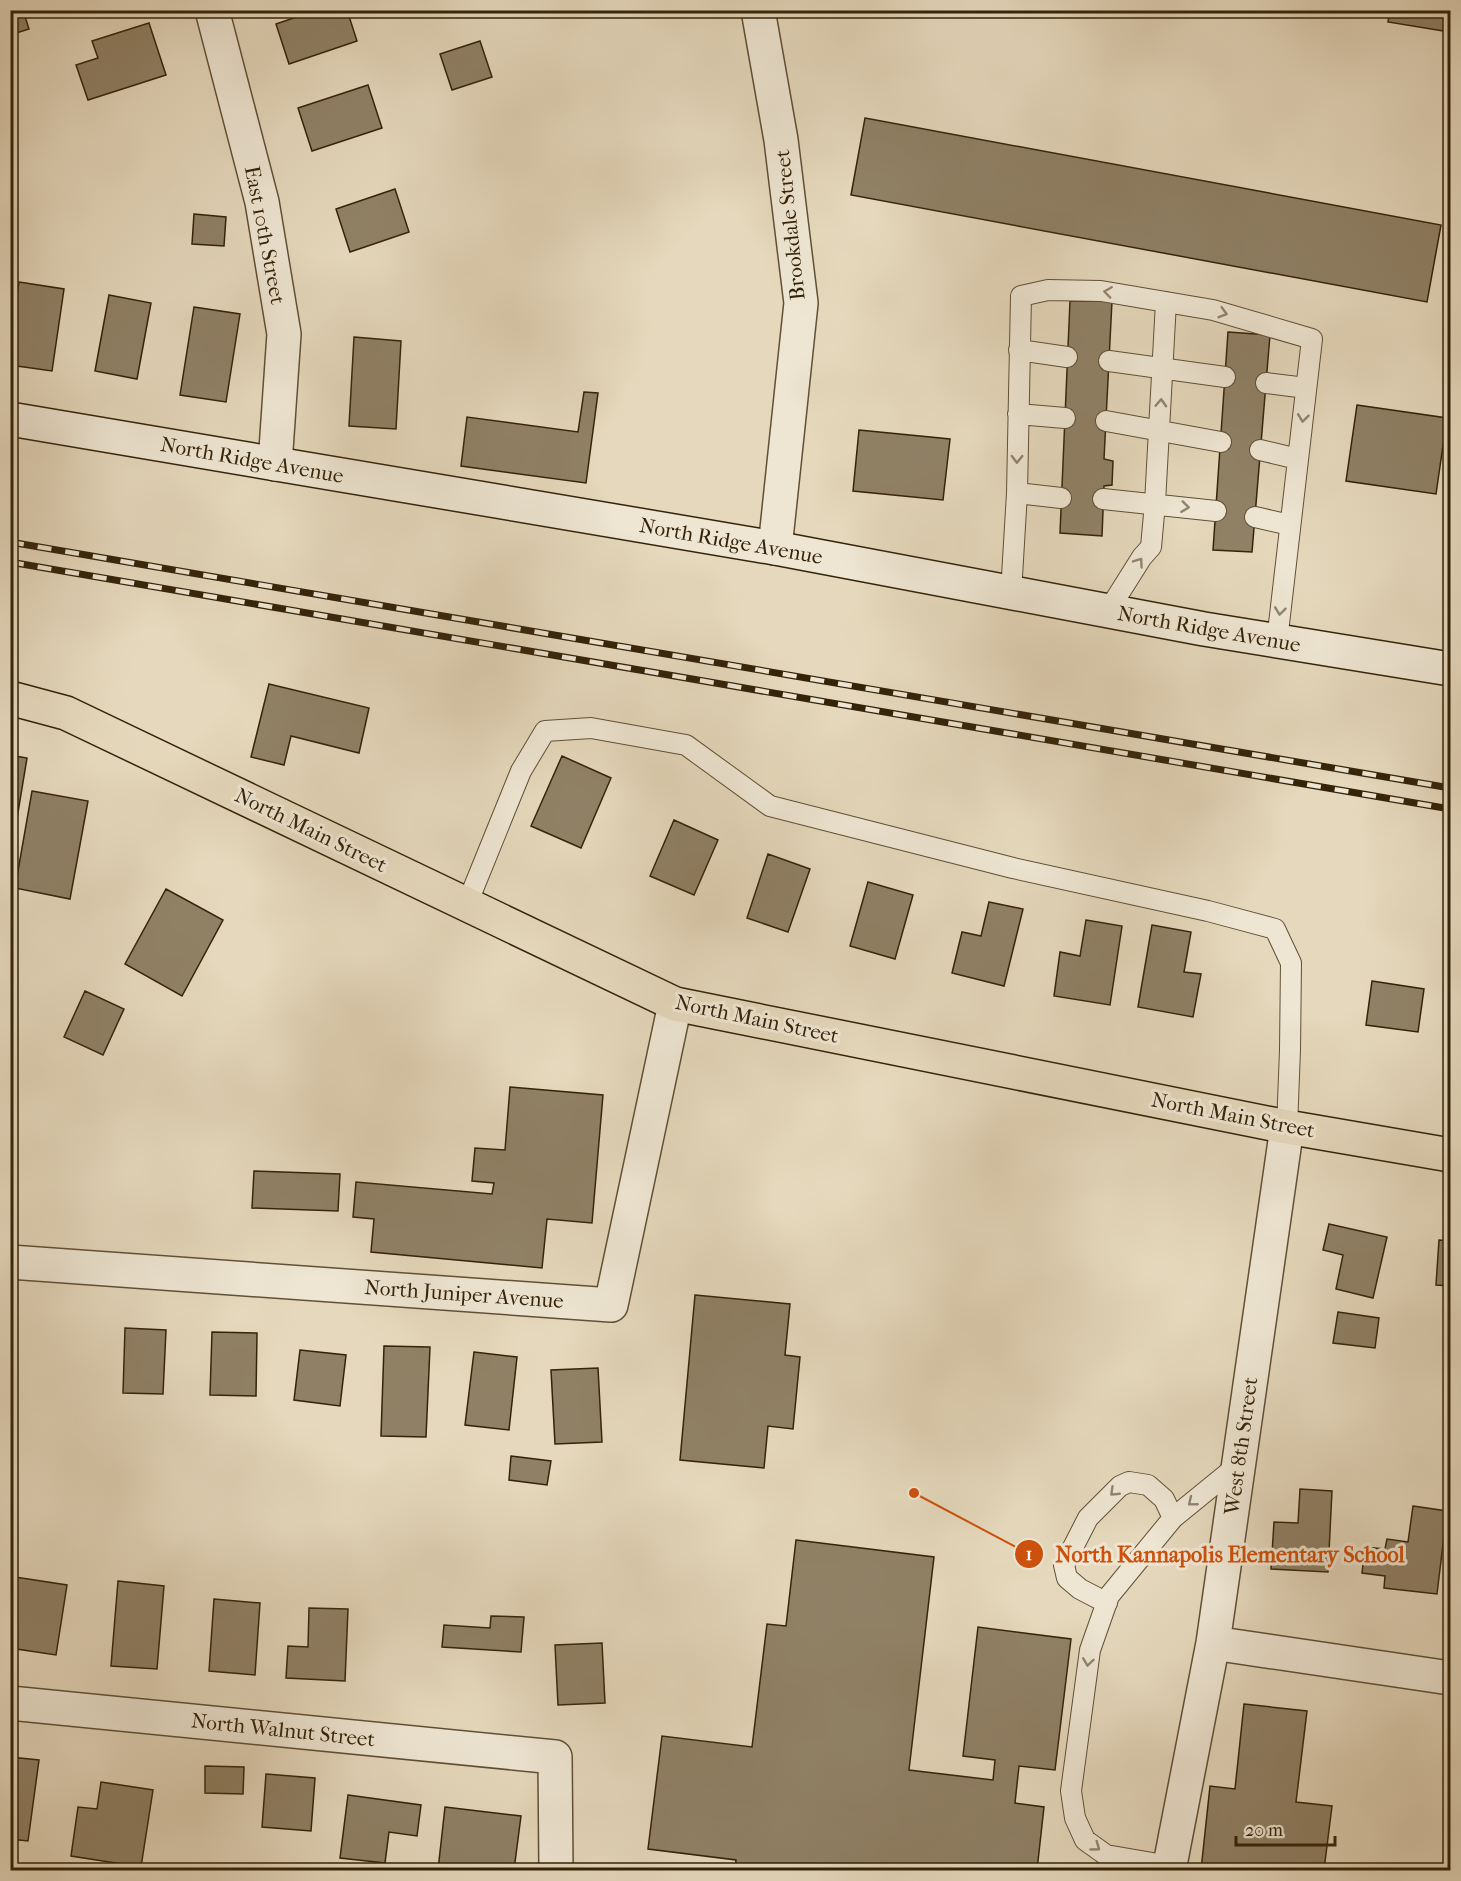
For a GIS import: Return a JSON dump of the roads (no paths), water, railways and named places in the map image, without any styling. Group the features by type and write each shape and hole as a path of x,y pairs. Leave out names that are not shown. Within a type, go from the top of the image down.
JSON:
{"main road":[{"name":"North Main Street","path":"10,698 66,713 675,1004 1287,1127 1450,1155"}],"street":[{"name":"East 10th Street","path":"213,10 262,202 284,334 275,464"},
{"name":"Brookdale Street","path":"758,10 781,140 801,303 775,548"},
{"name":"North Ridge Avenue","path":"10,419 775,548 1108,611 1450,669"},
{"name":"North Juniper Avenue","path":"10,1262 611,1305 675,1004"},
{"name":"West 8th Street","path":"1169,1868 1213,1642 1287,1127"},
{"path":"1213,1642 1450,1678"},
{"name":"North Walnut Street","path":"10,1703 555,1757 556,1870"}],"lane":[{"path":"1011,593 1017,493 1021,296 1048,290 1101,291 1213,310 1312,339 1277,641"},
{"path":"1108,611 1142,557 1151,548 1166,302"},
{"path":"1019,350 1067,357"},
{"path":"1109,361 1225,377"},
{"path":"1266,383 1306,388"},
{"path":"1018,414 1065,418"},
{"path":"1106,421 1221,442"},
{"path":"1260,450 1298,459"},
{"path":"1017,493 1061,498"},
{"path":"1103,499 1216,511"},
{"path":"1255,517 1290,525"},
{"path":"467,904 521,771 545,731 591,728 686,746 770,806 1275,929 1291,963 1287,1127"},
{"path":"1169,1868 1106,1855 1085,1840 1075,1818 1071,1791 1090,1650 1109,1596 1173,1518 1238,1465"},
{"path":"1107,1603 1080,1589 1067,1578 1064,1564 1088,1518 1120,1486 1129,1482 1148,1485 1164,1499 1173,1518"}],"railway":[{"path":"10,542 1450,788"},
{"path":"10,562 1450,809"}],"place":[{"name":"North Kannapolis Elementary School","path":"914,1493"}]}
